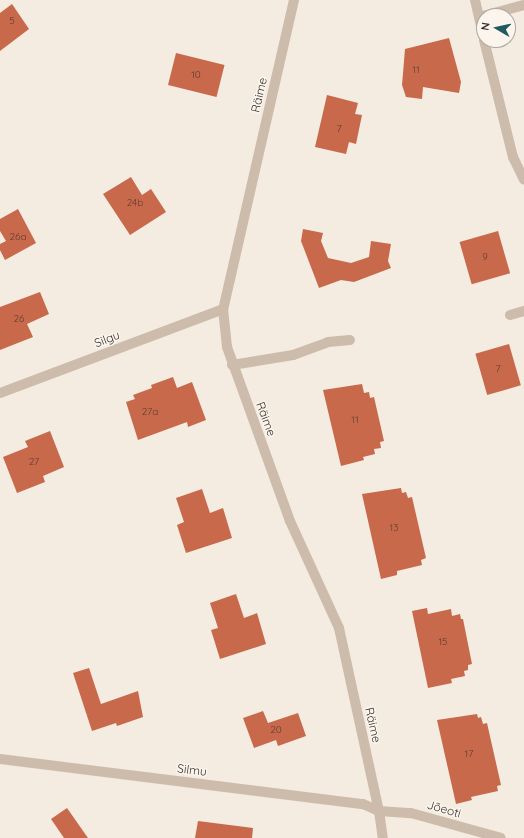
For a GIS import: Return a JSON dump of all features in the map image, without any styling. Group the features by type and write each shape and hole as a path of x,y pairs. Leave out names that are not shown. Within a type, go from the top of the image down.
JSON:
{"street":[{"name":"Räime","path":"294,0 223,309 227,347 232,365 290,521 339,628 379,811 383,838"},
{"path":"513,8 524,5"},
{"path":"486,48 512,157 524,180"},
{"name":"Silgu","path":"0,394 223,309"},
{"path":"510,314 524,310"},
{"path":"232,365 293,355 328,342 350,340"},
{"name":"Silmu","path":"0,759 363,804 379,811"},
{"name":"Jõeoti","path":"379,811 411,813 500,838"}],"building":[{"path":"12,4 29,29 0,51 0,13"},
{"path":"449,38 461,82 459,93 423,87 422,99 406,97 402,85 405,49"},
{"path":"176,53 225,65 217,97 168,85"},
{"path":"327,95 358,103 355,114 362,115 356,144 349,142 346,154 315,147"},
{"path":"131,177 142,195 151,189 166,212 130,235 103,194"},
{"path":"18,209 36,243 5,260 0,250 0,244 6,241 0,231 0,219"},
{"path":"303,229 323,233 321,241 328,258 351,263 369,257 371,241 391,244 388,261 391,268 354,282 341,280 319,288 301,241"},
{"path":"498,231 510,273 472,284 460,242"},
{"path":"40,292 49,314 27,324 33,337 0,350 0,307"},
{"path":"509,344 521,385 487,395 475,354"},
{"path":"173,377 177,388 192,382 206,420 188,427 187,422 138,440 126,402 135,399 133,395 152,388 151,385"},
{"path":"362,384 364,393 369,392 370,398 374,397 384,441 380,442 381,448 374,449 375,454 363,457 364,460 341,466 323,390"},
{"path":"50,431 64,467 43,476 45,482 17,493 3,457 28,447 25,441"},
{"path":"401,488 402,493 406,492 408,498 412,497 426,558 421,560 422,565 397,571 397,575 381,579 362,494"},
{"path":"202,489 210,513 223,508 232,538 186,553 177,525 184,522 176,498"},
{"path":"236,594 244,618 257,613 266,644 220,659 211,630 218,628 210,603"},
{"path":"427,608 428,614 451,609 452,616 460,614 461,619 463,619 472,664 468,665 468,670 464,671 465,676 451,679 452,683 428,688 412,611"},
{"path":"89,668 101,704 138,691 143,717 117,726 116,723 92,731 73,673"},
{"path":"263,711 268,723 298,713 306,736 278,746 276,740 254,748 243,718"},
{"path":"477,714 478,718 481,717 483,724 487,723 501,785 497,786 498,791 471,797 472,800 456,804 437,720"},
{"path":"67,808 88,838 64,838 51,819"},
{"path":"198,821 253,828 252,838 195,838"}]}
